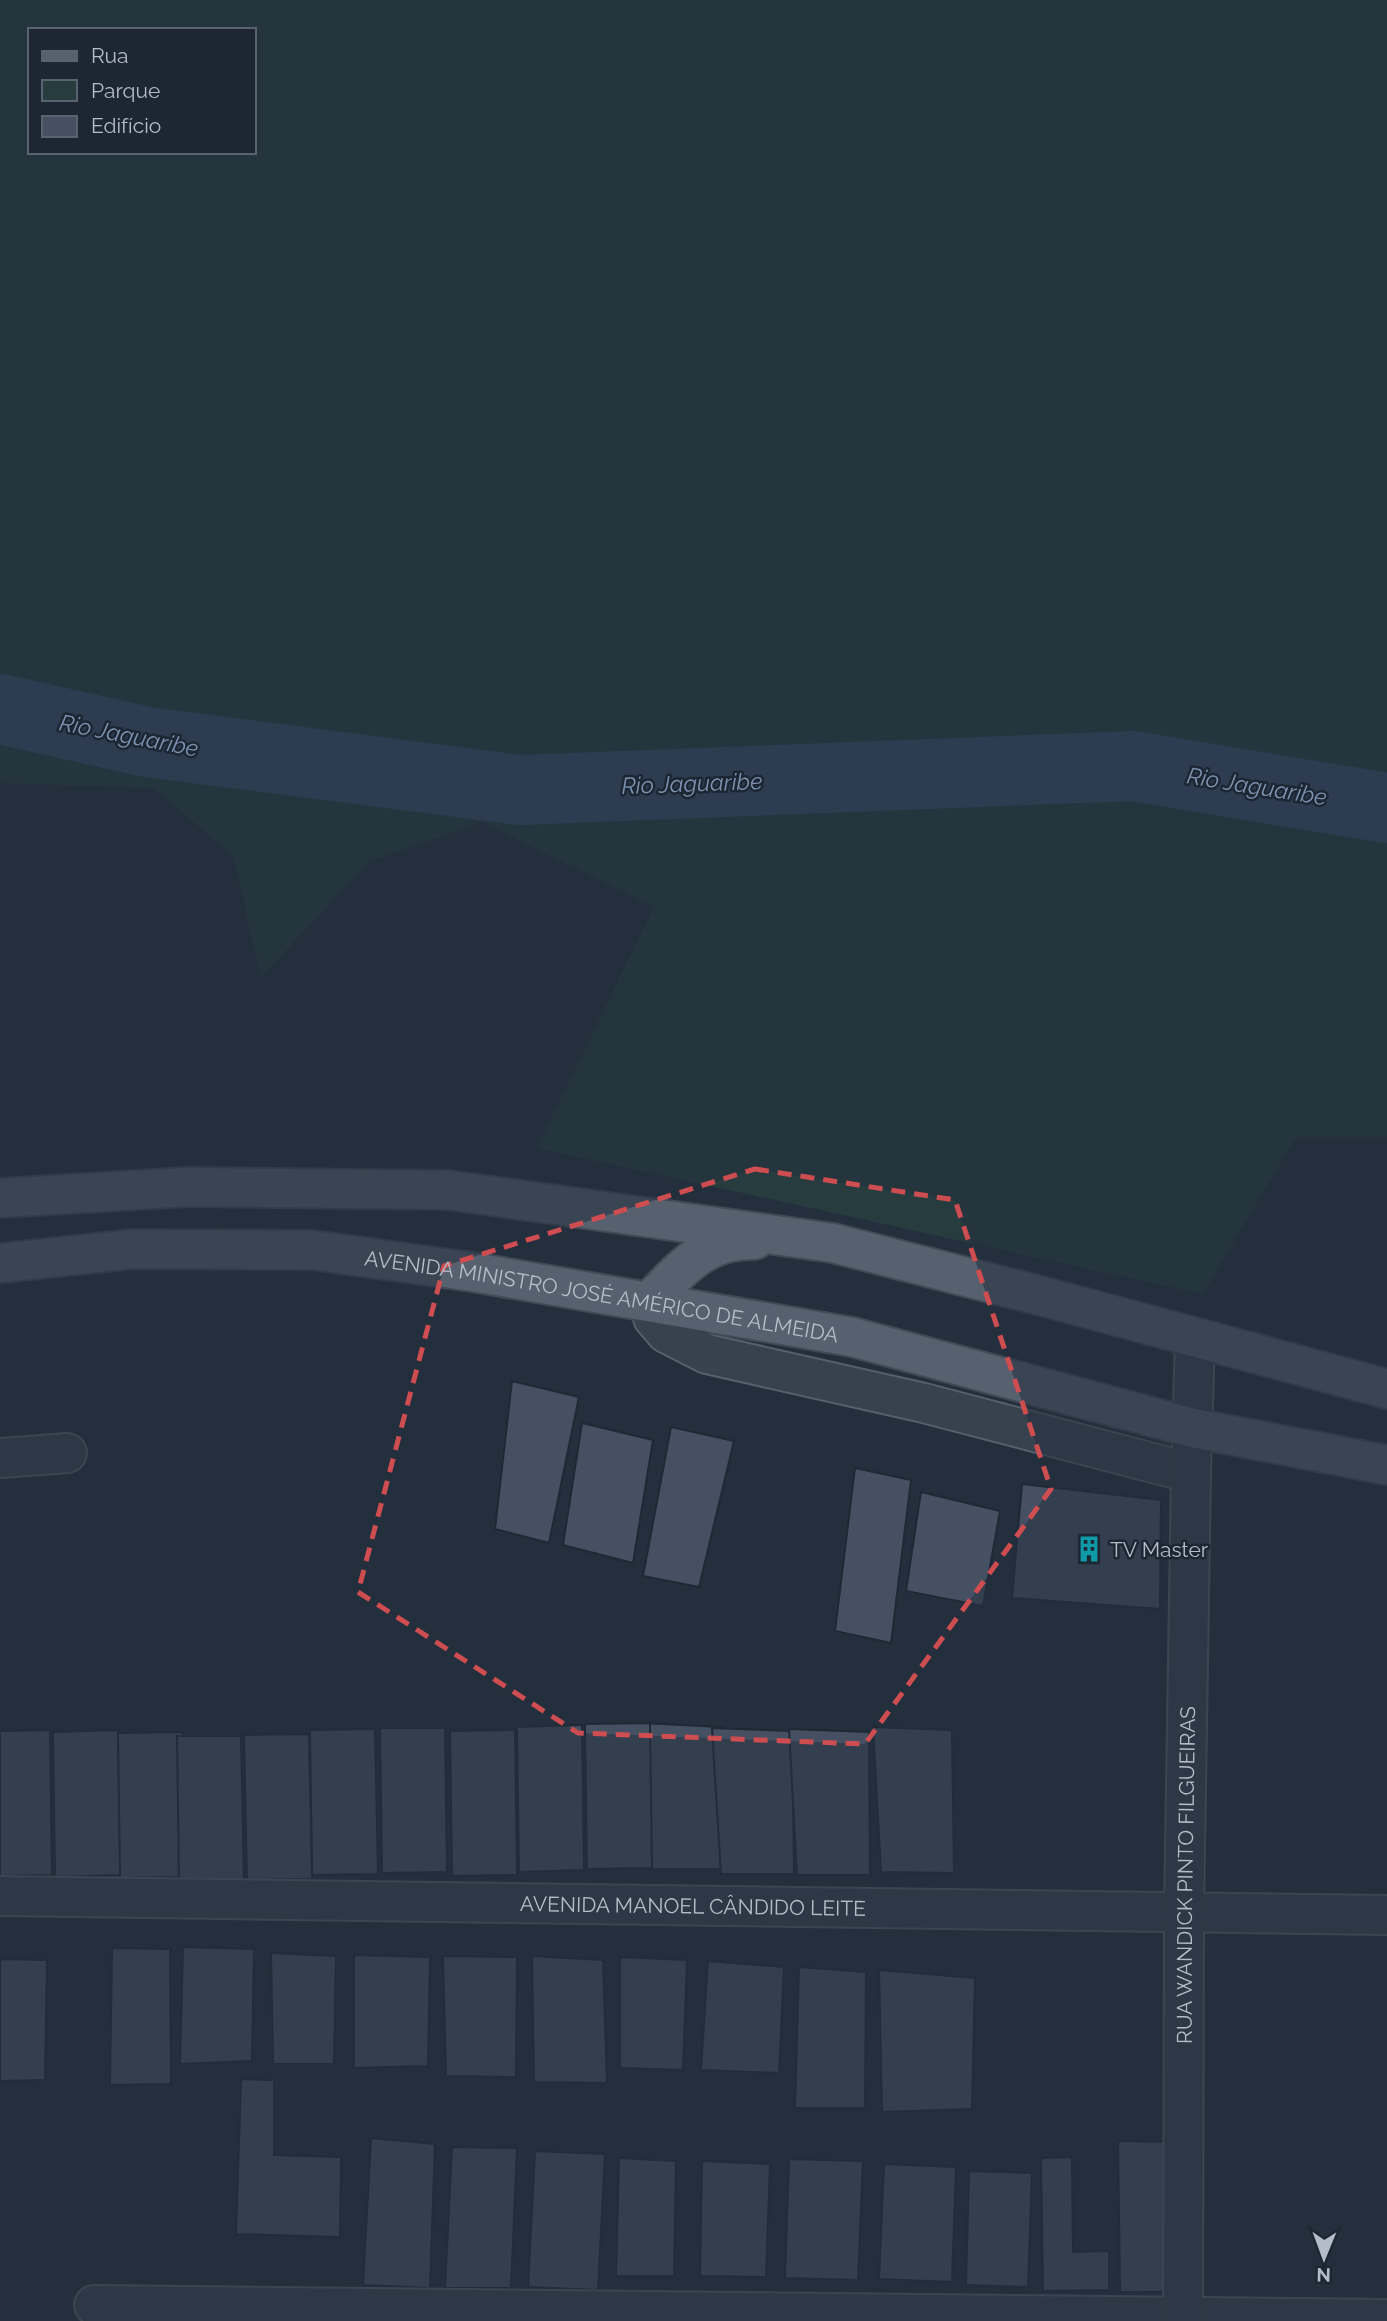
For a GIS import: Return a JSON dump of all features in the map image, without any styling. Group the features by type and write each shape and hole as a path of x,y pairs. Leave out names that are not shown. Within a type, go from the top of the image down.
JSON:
{"main road":[{"path":"0,1198 187,1187 448,1190 833,1243 1387,1389"},
{"path":"650,1301 697,1255 718,1244 749,1240 833,1243"},
{"name":"AVENIDA MINISTRO JOSÉ AMÉRICO DE ALMEIDA","path":"0,1263 134,1249 312,1250 473,1272 852,1337 1192,1428 1387,1465"}],"street":[{"path":"650,1301 653,1318 666,1333 707,1353 898,1396 1191,1473"},
{"path":"852,1337 898,1396"},
{"path":"1192,1428 1195,1339"},
{"name":"RUA WANDICK PINTO FILGUEIRAS","path":"1183,2319 1184,1913 1192,1428"},
{"path":"0,1458 67,1453"},
{"name":"AVENIDA MANOEL CÂNDIDO LEITE","path":"0,1896 1387,1915"},
{"path":"94,2305 1183,2319 1387,2319"}],"highlighted area":[{"path":"755,1169 955,1200 1051,1489 865,1744 578,1733 358,1592 444,1266"}],"green space":[{"path":"0,0 1387,0 1387,1137 1296,1137 1203,1294 537,1148 654,907 482,822 369,862 261,977 233,856 154,788 0,783"}],"building":[{"path":"512,1381 579,1397 549,1543 495,1529"},
{"path":"582,1423 653,1440 633,1563 563,1545"},
{"path":"671,1427 734,1441 699,1587 643,1576"},
{"path":"855,1468 911,1480 891,1643 835,1631"},
{"name":"TV Master","path":"1022,1484 1161,1500 1160,1609 1012,1598"},
{"path":"921,1492 1000,1511 983,1606 906,1591"},
{"path":"641,1723 721,1727 722,1869 650,1869"},
{"path":"650,1723 652,1868 587,1869 585,1724"},
{"path":"582,1725 584,1870 519,1872 517,1727"},
{"path":"873,1727 952,1730 954,1873 881,1872"},
{"path":"380,1728 445,1728 447,1872 382,1873"},
{"path":"712,1728 792,1731 794,1874 721,1874"},
{"path":"375,1729 378,1874 312,1875 310,1730"},
{"path":"789,1729 869,1732 870,1875 797,1875"},
{"path":"50,1730 52,1875 0,1876 0,1731"},
{"path":"118,1730 121,1875 55,1877 53,1732"},
{"path":"515,1730 517,1875 452,1876 450,1731"},
{"path":"183,1732 185,1877 120,1878 118,1733"},
{"path":"309,1734 312,1879 247,1880 244,1735"},
{"path":"177,1736 241,1736 244,1881 179,1881"},
{"path":"183,1947 254,1949 252,2061 180,2064"},
{"path":"112,1948 170,1949 171,2084 110,2085"},
{"path":"271,1953 336,1956 334,2064 273,2064"},
{"path":"354,1955 430,1957 428,2066 354,2068"},
{"path":"443,1956 517,1957 516,2077 446,2076"},
{"path":"532,1956 603,1960 607,2083 534,2082"},
{"path":"620,1957 687,1960 683,2070 620,2068"},
{"path":"0,1959 47,1960 45,2080 0,2081"},
{"path":"708,1961 784,1967 779,2073 701,2070"},
{"path":"799,1967 866,1972 865,2108 795,2108"},
{"path":"879,1970 975,1978 972,2109 882,2112"},
{"path":"241,2079 274,2080 274,2155 341,2157 340,2237 236,2234"},
{"path":"371,2138 435,2144 430,2288 363,2285"},
{"path":"1118,2141 1174,2142 1174,2292 1120,2292"},
{"path":"452,2147 517,2148 511,2288 445,2288"},
{"path":"535,2151 605,2154 598,2290 528,2287"},
{"path":"1072,2157 1073,2252 1109,2251 1109,2290 1043,2291 1041,2158"},
{"path":"619,2158 676,2161 674,2276 616,2276"},
{"path":"789,2159 863,2161 858,2280 785,2278"},
{"path":"702,2161 770,2164 766,2277 700,2276"},
{"path":"884,2164 956,2167 952,2282 879,2279"},
{"path":"969,2171 1032,2173 1028,2287 966,2285"}],"waterway":[{"name":"Rio Jaguaribe","path":"0,709 147,742 520,790 1133,766 1387,808"}],"place":[{"name":"TV Master","path":"1089,1549"}]}
